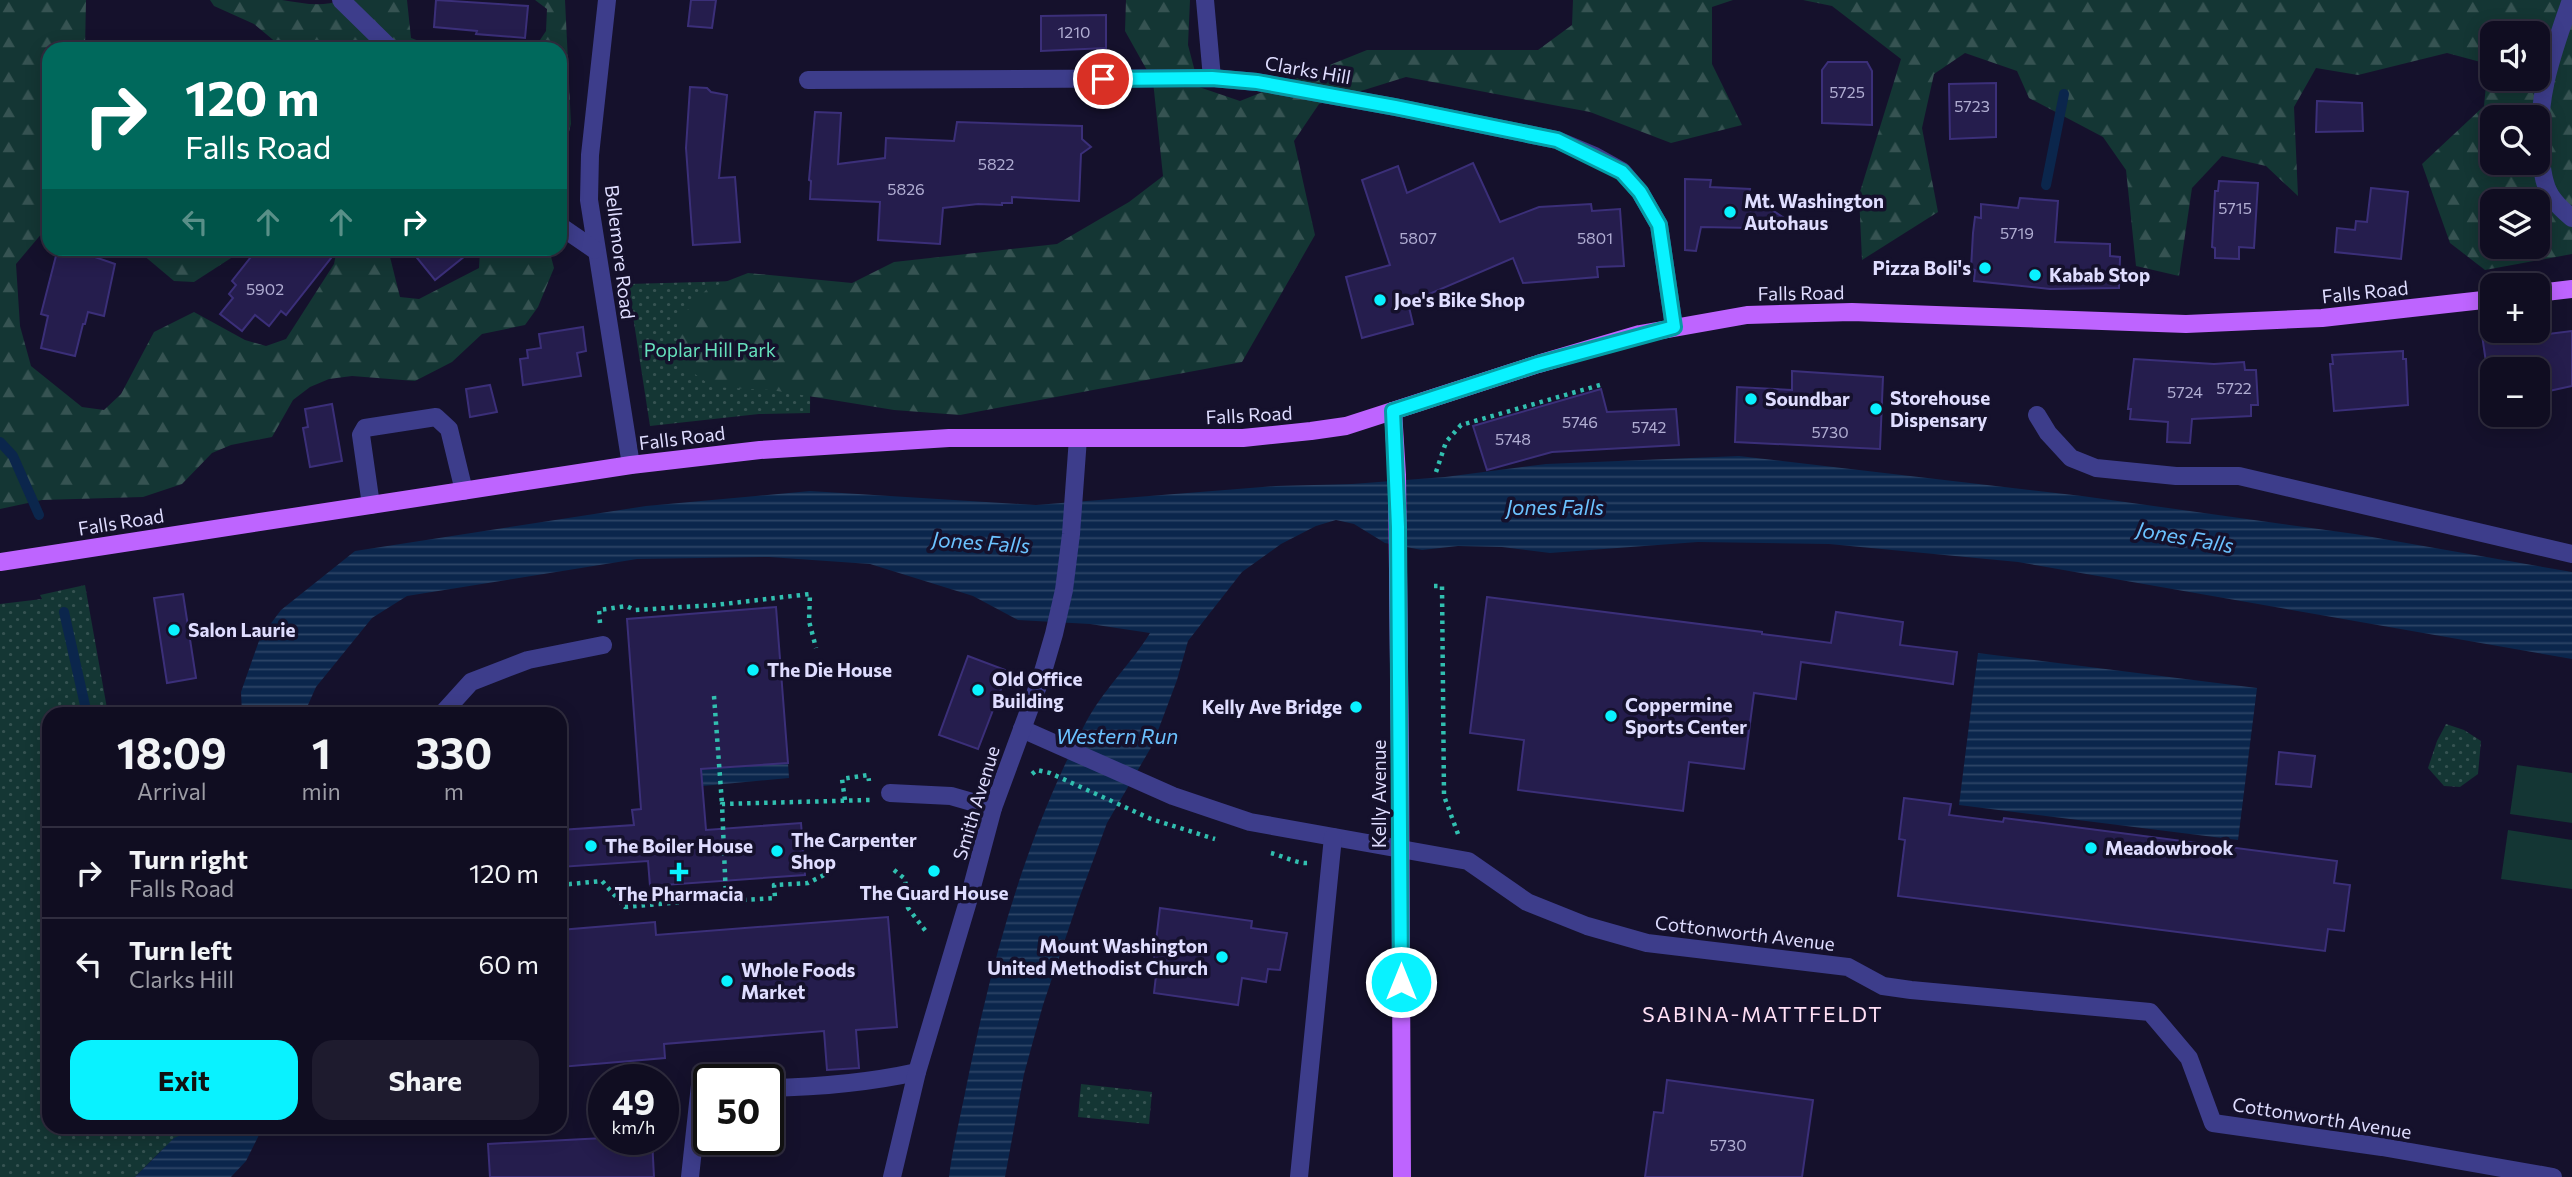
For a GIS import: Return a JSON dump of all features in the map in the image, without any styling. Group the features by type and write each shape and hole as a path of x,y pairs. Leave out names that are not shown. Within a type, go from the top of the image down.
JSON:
{"main road":[{"path":"2550,292 2572,289"},
{"name":"Falls Road","path":"0,562 631,466 760,450 949,438 1217,439 1277,436 1346,426 1551,360 1674,327 1747,314 1852,313 2186,324 2322,318 2480,300"},
{"name":"Kelly Avenue","path":"1393,411 1397,475 1402,1177"}],"street":[{"path":"341,0 384,42"},
{"name":"Bellemore Road","path":"607,0 590,155 589,200 631,466"},
{"path":"1205,0 1212,78"},
{"path":"2571,0 2550,58 2540,103 2540,148 2543,174 2552,198 2572,218"},
{"name":"Clarks Hill","path":"808,80 1212,78 1257,82 1409,109 1557,140 1595,156 1622,172 1640,192 1659,225 1674,327"},
{"path":"567,231 595,250"},
{"path":"2037,415 2048,433 2071,458 2096,468 2176,476 2239,476 2572,554"},
{"path":"371,505 360,435 365,428 436,417 449,429 464,491"},
{"name":"Smith Avenue","path":"892,1177 917,1072 970,898 993,807 1042,675 1064,590 1077,479 1078,438"},
{"path":"448,707 471,682 528,660 603,645"},
{"name":"Cottonworth Avenue","path":"1022,729 1173,796 1250,822 1468,861 1527,902 1587,926 1647,943 1848,967 1883,986 1911,990 2150,1012 2189,1058 2213,1123 2382,1147 2553,1177"},
{"path":"890,793 951,796 993,807"},
{"path":"1299,1177 1332,837"},
{"path":"784,1088 826,1087 878,1081 917,1072"},
{"path":"690,1177 693,1155"}],"path":[{"path":"1436,472 1447,442 1461,425 1600,385"},
{"path":"1434,586 1442,586 1444,796 1468,861"},
{"path":"603,645 598,610 626,606 635,610 715,605 810,594 809,621 816,648"},
{"path":"714,696 726,898"},
{"path":"1032,774 1037,770 1049,773 1151,818"},
{"path":"722,804 871,800 868,775 842,779 845,800"},
{"path":"894,870 905,879 908,908 928,934"},
{"path":"567,884 602,881 625,906 726,898 775,898 774,886 808,883 826,874"}],"green space":[{"path":"0,0 86,0 85,42 42,42 42,233 16,264 20,326 31,366 82,407 104,410 121,394 154,332 194,312 245,340 266,346 286,339 334,264 336,256 390,256 400,297 419,299 479,268 480,256 551,256 554,268 538,307 525,325 482,334 452,362 415,381 352,376 329,379 310,387 293,400 272,437 231,445 212,453 182,484 143,497 42,500 0,509"},
{"path":"210,0 282,0 319,4 342,0 407,0 411,38 422,42 276,42 254,24 214,6"},
{"path":"535,0 565,0 571,124 567,139 567,42 539,42 546,31 547,9"},
{"path":"1126,0 1190,0 1188,45 1199,87 1240,101 1367,50 1538,50 1572,25 1573,0 1733,0 1712,7 1712,64 1742,125 1671,143 1590,112 1406,77 1319,104 1294,141 1315,235 1242,362 960,415 894,410 771,390 713,387 678,362 677,321 707,289 748,273 852,283 894,262 1057,244 1129,202 1163,176 1153,81 1125,31"},
{"path":"1803,0 2572,0 2572,254 2550,258 2550,189 2480,189 2480,259 2545,259 2485,270 2450,243 2422,164 2480,110 2480,175 2550,175 2550,105 2484,105 2485,91 2550,91 2550,21 2480,21 2480,62 2447,53 2358,75 2316,68 2294,107 2298,196 2266,166 2222,156 2192,188 2179,276 2136,266 2126,170 2103,137 2029,98 2017,71 1965,53 1934,74 1922,128 1938,212 1862,260 1859,195 1901,59 1832,6"},
{"path":"144,256 234,256 194,282 174,281"},
{"name":"Poplar Hill Park","path":"811,279 810,413 759,414 650,426 628,284"},
{"path":"85,585 107,707 42,707 42,1134 187,1134 160,1152 135,1177 0,1177 0,604 42,599 40,595"},
{"path":"2446,724 2464,730 2481,741 2478,774 2460,787 2444,786 2428,768"},
{"path":"2517,765 2572,773 2572,823 2510,814"},
{"path":"2508,830 2572,840 2572,889 2501,879"},
{"path":"1081,1084 1152,1092 1149,1124 1078,1117"}],"water":[{"path":"1739,456 2082,496 2355,534 2572,572 2572,659 2018,562 1829,544 1698,542 1550,553 1502,547 1458,546 1422,550 1385,543 1354,524 1336,520 1316,526 1281,544 1242,572 1188,641 1177,680 1153,744 1107,823 1077,904 1043,1005 1024,1074 1005,1177 949,1177 977,1037 1000,944 1028,854 1064,766 1092,712 1150,633 1090,624 1018,620 973,596 870,564 769,557 637,559 407,596 372,618 316,687 307,707 242,707 241,692 260,638 281,610 355,551 646,506 810,491 1036,505 1276,486 1445,477 1546,464"},
{"path":"1978,653 2257,688 2238,840 1959,805"},
{"path":"788,763 789,778 703,786 701,770"},
{"path":"183,1134 260,1134 246,1161 231,1177 135,1177 174,1138"}],"building":[{"path":"436,0 528,6 525,38 434,27"},
{"path":"691,0 716,0 712,28 688,26"},
{"path":"1106,15 1106,48 1041,51 1041,16"},
{"path":"1828,62 1867,62 1872,71 1872,125 1822,123 1822,70"},
{"path":"1996,83 1996,137 1950,139 1949,84"},
{"path":"690,87 707,88 711,92 727,95 719,178 735,177 740,242 693,245 686,148"},
{"path":"2317,101 2362,103 2363,131 2316,132"},
{"path":"815,112 841,113 838,164 885,158 886,138 954,141 957,122 1082,126 1082,139 1091,147 1081,154 1079,201 1012,197 1012,203 1002,205 978,204 943,208 940,244 878,240 880,202 810,199"},
{"path":"1473,163 1500,222 1539,207 1591,204 1592,211 1620,209 1624,266 1597,267 1598,277 1523,283 1513,258 1408,303 1413,324 1362,338 1346,277 1390,265 1362,180 1398,166 1407,193"},
{"name":"Mt. Washington Autohaus","path":"1685,179 1711,180 1710,187 1750,189 1749,195 1801,229 1701,227 1696,251 1685,250"},
{"path":"2219,181 2258,183 2254,248 2239,247 2239,259 2215,258 2215,248 2212,247 2215,191 2218,191"},
{"path":"2371,188 2408,192 2401,259 2335,252 2337,228 2355,230 2356,221 2367,222"},
{"path":"2020,198 2058,201 2055,242 2110,244 2110,256 2120,257 2119,288 2050,289 1974,281 1975,270 1971,269 1973,233 1975,217 1981,218 1981,204 2018,208"},
{"path":"56,256 92,256 115,264 104,316 88,312 75,356 41,348 48,316 41,314"},
{"path":"252,256 333,256 286,315 281,311 269,326 255,315 242,331 220,314 233,298 229,294 236,285 232,281"},
{"path":"416,256 465,256 435,280"},
{"path":"583,327 586,351 577,353 581,376 523,385 520,359 528,358 527,350 541,348 539,334"},
{"path":"2572,331 2572,386 2550,391 2550,357 2485,357 2483,343 2550,343 2550,334"},
{"path":"2403,351 2403,359 2406,359 2408,405 2334,411 2330,364 2333,364 2332,355"},
{"path":"2134,359 2214,364 2244,362 2245,370 2256,370 2258,405 2251,405 2251,416 2192,419 2190,443 2167,442 2168,422 2130,419 2131,409 2128,409"},
{"path":"1792,371 1883,377 1880,449 1735,442 1737,387 1792,390"},
{"path":"490,385 497,412 470,417 466,389"},
{"path":"1601,389 1607,412 1676,409 1679,445 1552,452 1487,470 1473,426"},
{"path":"332,404 342,461 310,467 303,428 308,427 305,409"},
{"name":"Salon Laurie","path":"183,594 196,678 167,683 154,598"},
{"name":"Coppermine Sports Center","path":"1487,597 1831,643 1836,612 1903,622 1900,645 1957,652 1953,684 1801,662 1796,699 1754,693 1744,769 1689,762 1683,811 1518,790 1524,740 1470,733"},
{"path":"776,607 788,763 701,769 706,830 801,823 805,875 650,886 648,861 567,867 567,830 634,825 632,810 641,809 627,619"},
{"name":"Old Office Building","path":"968,656 1008,671 978,749 939,735"},
{"path":"2279,752 2315,756 2311,787 2276,784"},
{"path":"1904,798 1951,804 1949,815 2003,822 2004,818 2337,861 2334,883 2350,885 2344,931 2328,929 2325,951 1898,896 1905,840 1899,839"},
{"name":"Mount Washington United Methodist Church","path":"1160,908 1252,921 1251,928 1287,933 1280,970 1268,969 1266,982 1242,978 1238,1005 1154,993 1157,967 1153,966"},
{"name":"Whole Foods Market","path":"888,917 897,1027 856,1030 859,1068 827,1070 824,1031 664,1044 665,1058 567,1066 567,929 655,922 656,935"},
{"path":"1667,1080 1813,1100 1802,1177 1645,1177 1654,1112 1663,1113"},
{"path":"588,1139 588,1155 653,1155 654,1177 490,1177 488,1144"}],"waterway":[{"path":"2046,185 2064,94"},
{"path":"0,442 13,456 39,515"},
{"path":"64,612 85,707"}],"place":[{"name":"Mt. Washington Autohaus","path":"1730,212"},
{"name":"Pizza Boli's","path":"1985,268"},
{"name":"Kabab Stop","path":"2035,275"},
{"name":"Joe's Bike Shop","path":"1380,300"},
{"name":"Soundbar","path":"1751,399"},
{"name":"Storehouse Dispensary","path":"1876,409"},
{"name":"Salon Laurie","path":"174,630"},
{"name":"The Die House","path":"753,670"},
{"name":"Old Office Building","path":"978,690"},
{"name":"Kelly Ave Bridge","path":"1356,707"},
{"name":"Coppermine Sports Center","path":"1611,716"},
{"name":"The Boiler House","path":"591,846"},
{"name":"Meadowbrook","path":"2091,848"},
{"name":"The Carpenter Shop","path":"777,851"},
{"name":"The Guard House","path":"934,871"},
{"name":"The Pharmacia","path":"679,872"},
{"name":"Mount Washington United Methodist Church","path":"1222,957"},
{"name":"Whole Foods Market","path":"727,981"}],"district":[{"name":"SABINA-MATTFELDT","path":"1763,1015"}],"route":[{"path":"1103,79 1212,78 1257,82 1557,140 1595,156 1622,172 1640,192 1659,225 1674,327 1640,334 1538,364 1393,411 1398,527 1401,982"}],"water label":[{"name":"Jones Falls","path":"1555,508"},
{"name":"Jones Falls","path":"2185,538"},
{"name":"Jones Falls","path":"981,543"},
{"name":"Western Run","path":"1117,737"}]}
